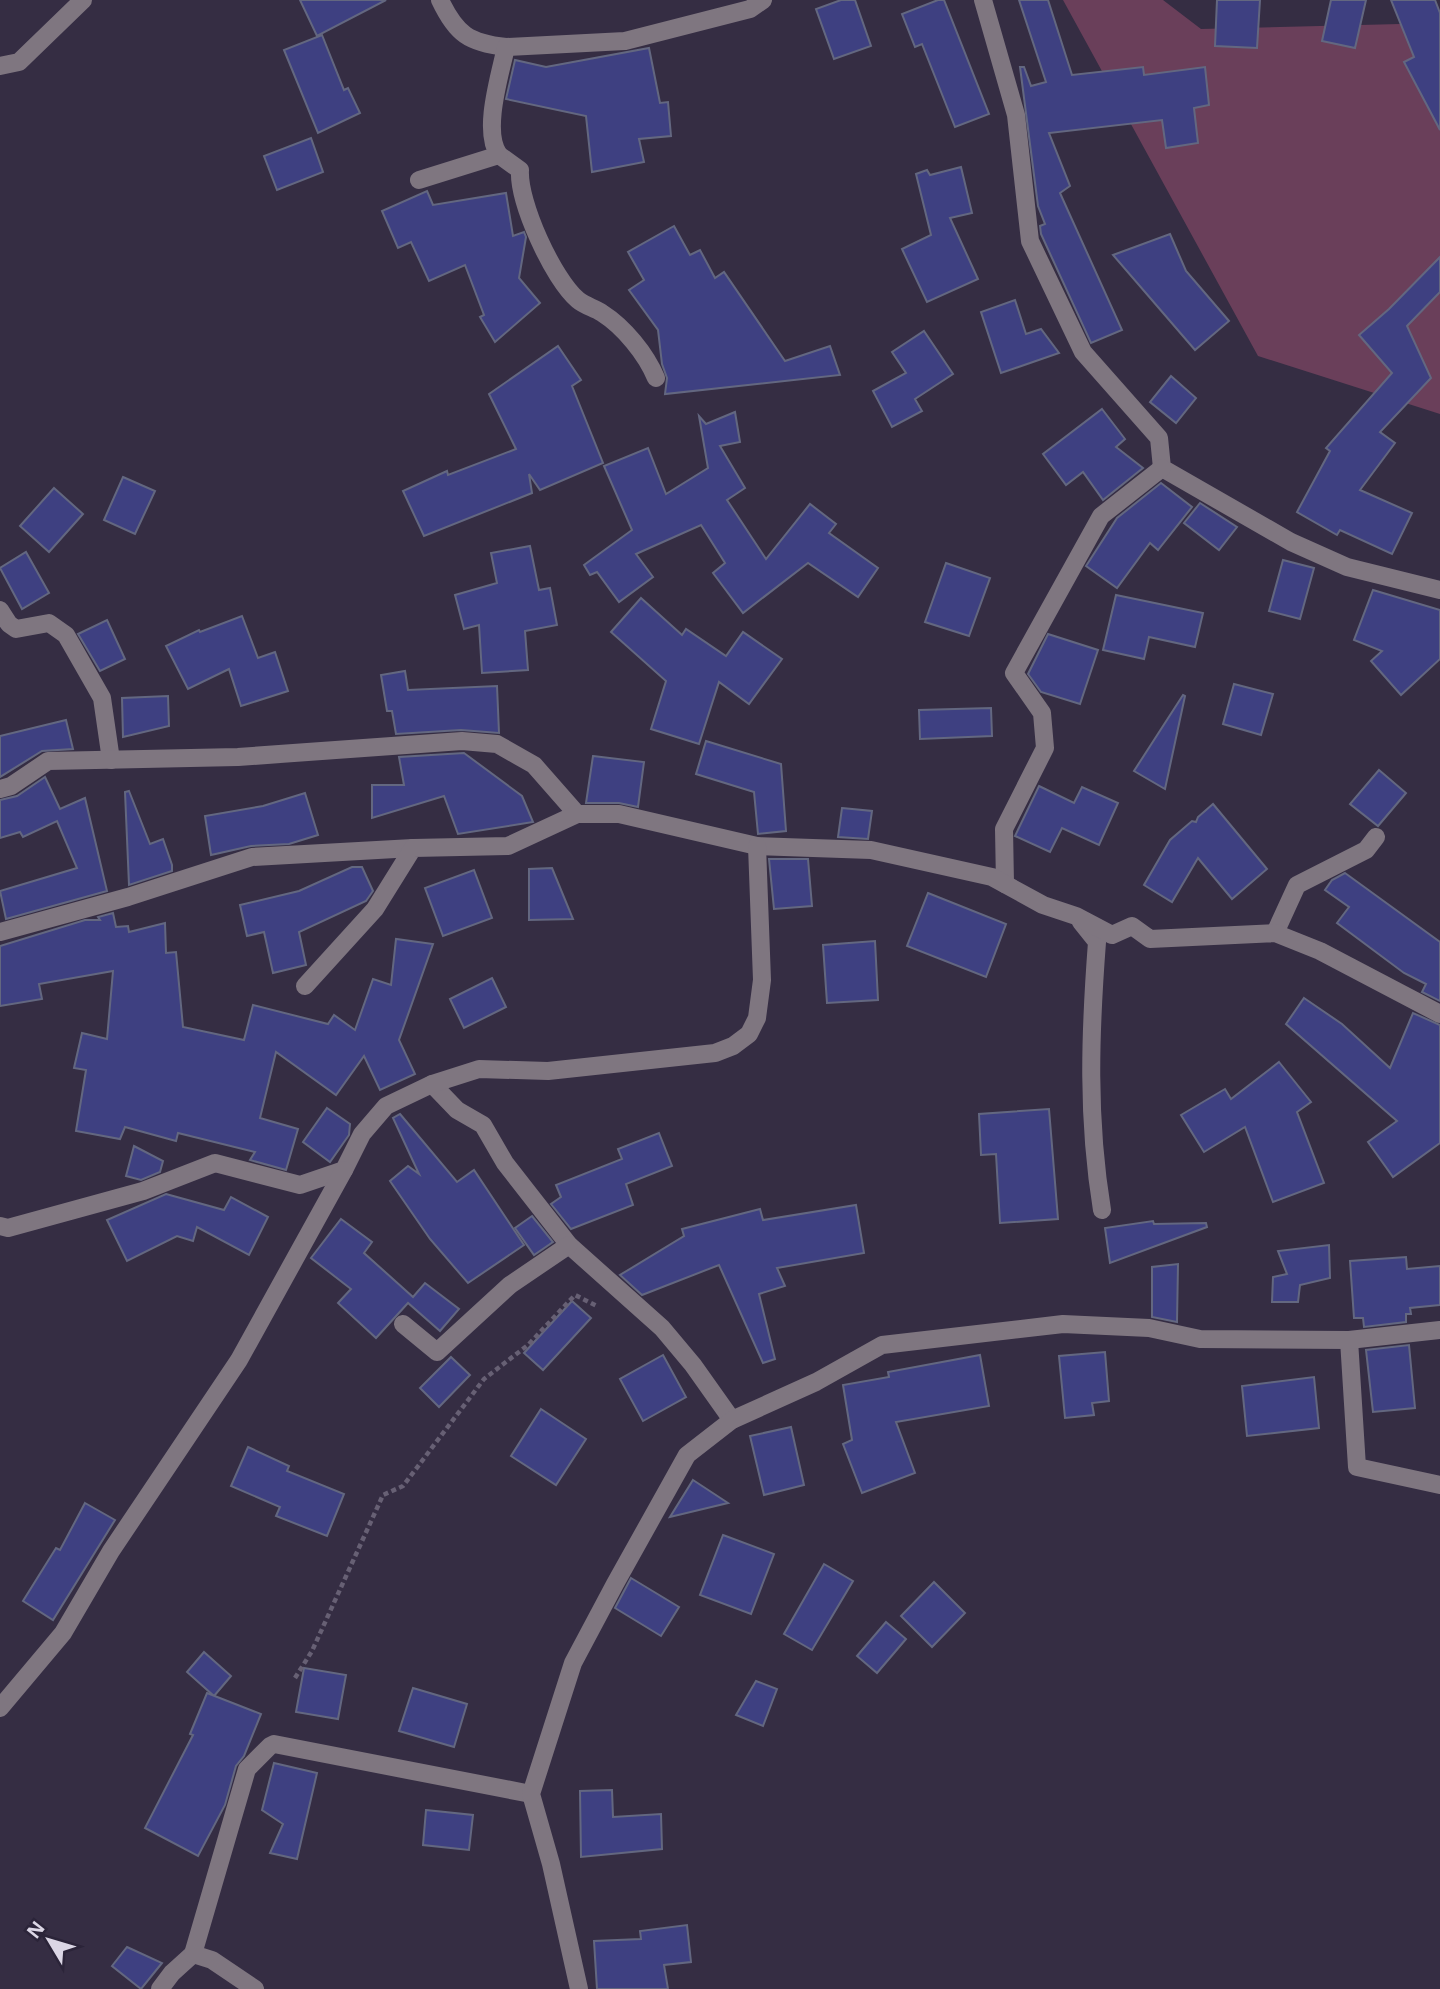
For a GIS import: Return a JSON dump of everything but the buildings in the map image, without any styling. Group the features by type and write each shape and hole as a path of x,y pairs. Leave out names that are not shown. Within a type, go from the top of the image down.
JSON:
{"street":[{"path":"0,66 19,62 83,0"},
{"path":"440,0 458,30 478,44 506,47 625,41 750,9 763,0"},
{"path":"983,0 1016,115 1030,241 1083,352 1159,438 1162,468"},
{"path":"506,47 494,109 491,145 499,155 520,170 519,186 529,213 561,277 578,300 605,314 632,342 649,361 656,378"},
{"path":"419,180 499,155"},
{"path":"1162,468 1291,542 1335,562 1440,590"},
{"path":"1005,884 1004,829 1045,748 1042,713 1014,673 1101,516 1162,468"},
{"path":"0,610 9,624 16,629 49,623 66,635 102,698 111,760"},
{"path":"0,789 11,786 48,761 287,755 462,741 497,744 534,765 577,814"},
{"path":"0,932 128,897 252,857 508,845 577,814 619,814 757,846 871,850 992,877 1043,905 1076,916 1112,935 1132,926 1150,939 1275,933 1321,951 1440,1014"},
{"path":"1275,933 1297,884 1366,850 1376,837"},
{"path":"0,1708 63,1633 111,1551 239,1360 362,1134 386,1107 432,1084 479,1069 548,1071 633,1064 715,1053 733,1046 749,1034 760,1002 757,846"},
{"path":"305,986 375,909 413,848"},
{"path":"1076,916 1097,942 1089,1049 1091,1122 1102,1210"},
{"path":"432,1084 457,1110 483,1125 505,1163 569,1245 662,1328 693,1364 732,1420"},
{"path":"0,1226 8,1228 143,1191 215,1163 300,1185 344,1170"},
{"path":"403,1324 437,1352 510,1285 569,1245"},
{"path":"579,1989 551,1864 531,1794 573,1663 609,1595 687,1455 732,1420 816,1382 882,1345 1063,1324 1149,1328 1200,1339 1349,1339 1440,1330"},
{"path":"1349,1339 1357,1467 1440,1485"},
{"path":"160,1989 172,1973 193,1954 247,1769 274,1744 531,1794"},
{"path":"193,1954 212,1960 255,1989"}],"path":[{"path":"295,1678 312,1651 383,1495 403,1486 484,1379 528,1345 575,1295 600,1309"}],"shaded area":[{"path":"1063,0 1163,0 1201,29 1440,23 1440,414 1258,356"}]}
